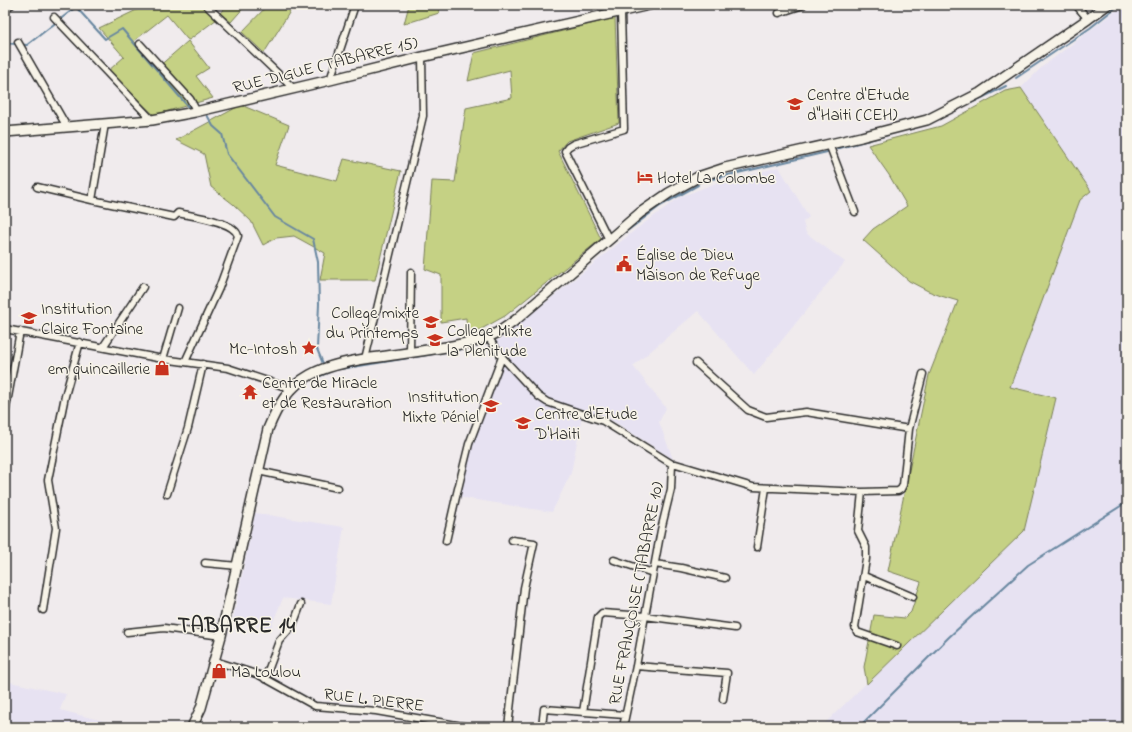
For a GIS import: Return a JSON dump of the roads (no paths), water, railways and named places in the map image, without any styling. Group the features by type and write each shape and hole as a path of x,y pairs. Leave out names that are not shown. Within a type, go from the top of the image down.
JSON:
{"main road":[{"name":"RUE DIGUE (TABARRE 15)","path":"5,132 152,120 194,112 422,57 649,5"},
{"path":"192,727 201,708 221,636 268,429 281,401 292,388 310,375 335,366 365,359 465,343 488,337 518,318 640,213 669,193 698,177 725,168 927,120 980,93 1107,5"}],"street":[{"path":"5,9 10,5"},
{"path":"206,5 294,89"},
{"path":"330,80 355,5"},
{"path":"779,14 803,5"},
{"path":"1076,5 1088,19"},
{"path":"609,240 565,151 573,144 624,129 620,12"},
{"path":"54,17 152,120"},
{"path":"18,42 67,127"},
{"path":"140,44 190,99 194,112"},
{"path":"365,359 423,116 422,57"},
{"path":"92,200 105,124"},
{"path":"829,144 855,212"},
{"path":"37,187 174,217 178,213 208,219 231,227 238,233 219,288 185,362"},
{"path":"410,353 411,272"},
{"path":"103,347 143,287"},
{"path":"163,359 178,308"},
{"path":"5,329 80,342 163,359 228,368 292,388"},
{"path":"5,414 20,331"},
{"path":"488,337 502,357 538,396 547,402 603,421 672,464 753,487 862,492 898,491 903,485 909,429 923,374"},
{"path":"42,610 56,528 48,480 65,396 80,342"},
{"path":"446,541 470,444 502,357"},
{"path":"696,363 748,410 766,417 806,412 909,429"},
{"path":"167,494 188,428 203,364"},
{"name":"RUE FRANÇOISE (TABARRE 10)","path":"624,727 625,715 671,488 672,464"},
{"path":"258,471 338,488"},
{"path":"758,547 766,488"},
{"path":"862,492 858,531 866,547 864,576 855,627 857,632 897,646"},
{"path":"508,727 524,588 534,543 512,540"},
{"path":"614,560 653,573"},
{"path":"205,563 238,566"},
{"path":"655,564 725,578"},
{"path":"864,576 913,596"},
{"path":"265,679 279,641 292,625 301,604"},
{"path":"583,712 598,617 603,612 735,628"},
{"path":"127,632 164,628 221,636"},
{"name":"RUE L. PIERRE","path":"214,661 259,675 315,706 376,711 453,726 468,727"},
{"path":"636,666 726,673 723,699"},
{"path":"542,727 544,709 625,715"}],"waterway":[{"path":"1016,78 1090,28 1119,5"},
{"path":"5,43 27,45 76,7 105,39 122,29 190,109"},
{"path":"971,103 1006,86"},
{"path":"204,113 206,113 213,126 222,134 227,154 275,217 313,239 318,262 319,304 317,349 324,366"},
{"path":"836,149 891,134"},
{"path":"712,179 827,152"},
{"path":"619,237 660,206 698,185"},
{"path":"320,376 334,370 469,347"},
{"path":"859,727 949,637 1028,565 1127,502"}],"place":[{"name":"Centre d'Etude d\"Haiti (CEH)","path":"795,104"},
{"name":"Hotel La Colombe","path":"645,177"},
{"name":"Église de Dieu Maison de Refuge","path":"624,264"},
{"name":"Institution Claire Fontaine","path":"29,318"},
{"name":"College mixte du Printemps","path":"431,322"},
{"name":"College Mixte la Plenitude","path":"435,340"},
{"name":"Mc-Intosh","path":"309,348"},
{"name":"em quincaillerie","path":"162,368"},
{"name":"Centre de Miracle et de Restauration","path":"250,392"},
{"name":"Institution Mixte Péniel","path":"491,406"},
{"name":"Centre d'Etude D'Haiti","path":"523,423"},
{"name":"Ma Loulou","path":"219,671"}],"district":[{"name":"TABARRE 14","path":"237,625"}]}
